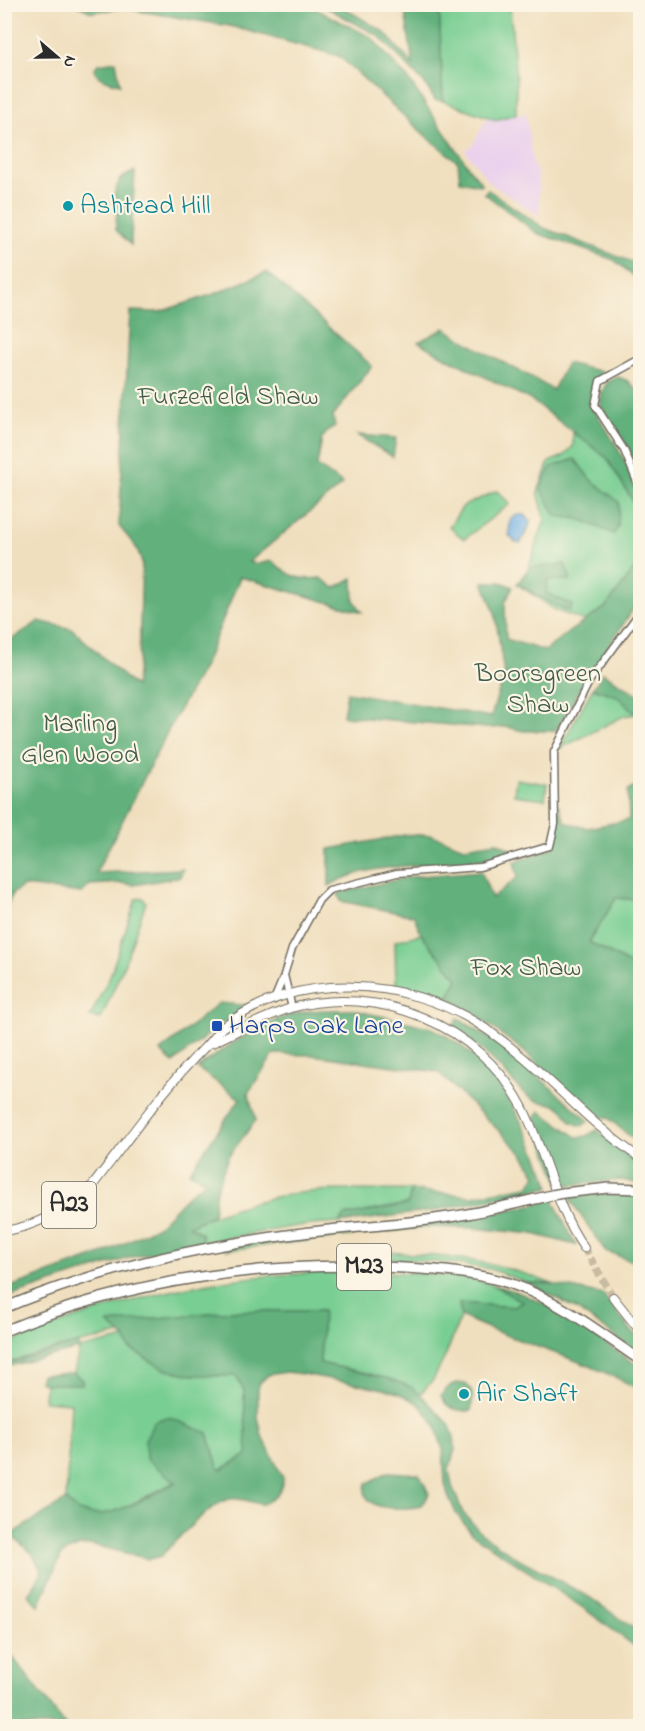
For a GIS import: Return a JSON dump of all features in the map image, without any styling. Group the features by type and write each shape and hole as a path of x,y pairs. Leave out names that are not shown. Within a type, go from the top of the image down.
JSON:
{"highway":[{"name":"M23","path":"4,1308 85,1278 186,1252 294,1234 448,1217 563,1192 609,1188 640,1189"},
{"name":"M23","path":"4,1331 91,1301 170,1281 297,1268 393,1267 463,1273 511,1284 561,1307 640,1360"}],"main road":[{"name":"A23","path":"4,1231 24,1228 36,1223 82,1196 93,1185 176,1077 221,1029 233,1020 274,1000 317,988 365,987 414,996 456,1011 481,1025 505,1043 640,1158"},
{"name":"A23","path":"208,1045 251,1023 292,1008 334,1002 379,1005 423,1017 448,1029 470,1044 497,1072 522,1107 570,1224 584,1248"},
{"path":"613,1297 640,1331"}],"street":[{"path":"640,358 600,381 595,405 624,450 640,489"},
{"path":"274,1000 292,950 320,900 329,890 397,873 480,867 550,846 555,824 554,752 590,680 640,612"},
{"path":"284,975 292,1008"}],"shaded area":[{"path":"526,113 533,164 538,175 540,216 490,183 465,150 472,146 488,116 496,120"}],"green space":[{"path":"76,5 308,5 371,37 408,79 482,184 460,181 458,162 428,138 339,56 230,26 121,8 92,12"},
{"path":"322,5 339,5 384,32 413,65 404,5 439,5 443,101 435,100 425,84 379,36"},
{"path":"439,5 510,5 516,79 516,114 496,120 443,101"},
{"path":"116,61 120,84 102,78 94,69 98,64"},
{"path":"135,171 131,245 116,230 117,206 114,195 120,179"},
{"path":"488,190 544,228 640,265 640,281 614,260 537,233 484,193"},
{"name":"Furzefield Shaw","path":"267,272 372,366 333,416 335,427 331,428 322,438 317,466 343,484 249,562 257,564 272,561 295,576 306,579 321,578 335,588 353,578 354,600 362,612 240,577 205,664 170,727 96,873 183,869 180,877 134,885 122,883 90,885 82,893 24,886 13,893 5,911 5,644 39,621 72,629 135,687 139,658 142,562 136,547 119,526 130,311 159,312 214,294"},
{"path":"445,328 553,390 567,363 607,373 597,381 591,405 629,471 639,500 640,513 607,458 531,400 418,342"},
{"path":"618,377 628,381 640,393 640,475 628,448 600,405 604,388"},
{"path":"573,432 607,458 640,513 639,563 605,608 585,621 557,611 517,584 527,573 545,519 538,492 549,462 564,456 573,446"},
{"path":"357,435 396,438 393,457"},
{"path":"575,459 590,479 619,502 618,526 614,534 579,519 556,516 540,488 551,467"},
{"path":"497,491 510,504 464,539 449,527 463,506"},
{"name":"Boorsgreen Shaw","path":"640,556 640,599 582,686 556,731 523,731 507,727 487,728 343,716 347,692 491,717 504,674 495,613 483,582 501,582 513,587 505,603 506,639 545,651 605,608 639,563"},
{"path":"565,564 571,580 548,580 546,593 572,605 570,611 517,584 529,568"},
{"path":"603,673 640,696 640,715 617,696 593,688"},
{"path":"593,688 617,696 636,714 624,716 559,749"},
{"path":"516,779 547,784 545,799 514,795"},
{"name":"Fox Shaw","path":"640,784 640,900 616,898 589,942 640,970 640,1127 632,1138 608,1118 597,1116 522,1050 473,1013 448,998 458,979 421,934 414,916 341,901 338,893 410,877 481,871 492,898 518,877 514,862 553,848 558,829 559,805 565,822 587,828 629,820 628,791"},
{"path":"405,835 432,835 464,847 497,842 517,853 476,861 400,866 362,872 329,886 329,849"},
{"path":"143,898 146,902 126,960 101,1019 90,1017 110,976 136,899"},
{"path":"616,898 640,900 640,970 589,942"},
{"path":"421,934 459,979 448,998 396,985 395,941"},
{"path":"219,1003 254,1006 221,1024 173,1063 160,1051 175,1039"},
{"path":"317,1010 354,1010 432,1028 456,1042 475,1058 507,1096 531,1141 550,1187 432,1211 339,1223 345,1216 408,1204 411,1190 472,1196 529,1186 536,1175 523,1154 438,1072 312,1055 274,1054 248,1093 256,1120 228,1157 216,1191 213,1215 189,1226 201,1233 203,1242 132,1257 5,1298 5,1289 107,1252 158,1226 190,1193 206,1181 189,1172 240,1099 197,1068 251,1032 281,1018"},
{"path":"458,1018 509,1051 589,1121 582,1126 571,1122 555,1105 532,1099 526,1095 486,1053 453,1028"},
{"path":"540,1111 577,1137 587,1136 597,1130 620,1150 640,1163 640,1184 621,1180 560,1186 535,1118"},
{"path":"330,1190 411,1190 408,1204 345,1216 339,1223 298,1226 203,1242 201,1233 189,1226 220,1213 284,1195"},
{"path":"589,1194 640,1195 640,1264 605,1251 569,1198"},
{"path":"553,1200 576,1245 533,1234 473,1228 428,1227 429,1224 459,1221"},
{"path":"429,1224 428,1227 226,1250 229,1247 328,1233"},
{"path":"388,1252 471,1260 511,1269 552,1284 528,1283 490,1269 364,1256"},
{"path":"329,1272 431,1274 471,1279 491,1284 523,1302 514,1307 459,1303 461,1316 446,1355 433,1380 420,1394 397,1382 320,1363 322,1311 230,1311 109,1323 120,1334 38,1353 5,1364 4,1345 132,1301 225,1281"},
{"path":"528,1283 552,1284 604,1295 640,1339 640,1354 576,1309"},
{"path":"493,1285 552,1308 640,1367 640,1390 597,1369 461,1316 459,1303 514,1307 523,1302"},
{"path":"230,1311 323,1311 320,1363 390,1379 411,1387 422,1396 449,1424 454,1437 455,1449 449,1470 452,1486 463,1513 482,1534 516,1557 589,1597 640,1633 640,1650 583,1608 472,1534 456,1513 448,1495 443,1450 435,1424 419,1404 389,1390 286,1372 268,1375 258,1388 258,1417 262,1436 283,1478 281,1487 274,1497 262,1504 238,1499 222,1502 194,1523 161,1556 149,1559 94,1545 80,1546 62,1554 39,1605 28,1595 42,1572 32,1553 10,1535 66,1500 77,1510 90,1514 104,1513 135,1503 176,1482 146,1459 145,1440 155,1421 168,1417 208,1433 218,1467 221,1470 247,1455 244,1391 237,1376 193,1375 166,1370 130,1349 125,1338 108,1323"},
{"path":"125,1338 130,1349 193,1375 237,1376 244,1391 248,1456 221,1470 218,1467 208,1433 177,1481 118,1511 94,1515 73,1510 66,1500 71,1403 44,1401 45,1384 82,1383 82,1380 74,1373 79,1349"},
{"path":"79,1343 79,1349 5,1367 5,1364"},
{"path":"74,1373 82,1380 82,1384 45,1384 39,1381 41,1375"},
{"path":"457,1383 468,1386 472,1393 471,1411 453,1408 443,1400 441,1395 451,1385"},
{"path":"388,1472 419,1474 429,1493 427,1499 419,1506 410,1508 387,1508 372,1503 366,1495 366,1484"},
{"path":"4,1646 66,1726 5,1726"}],"water":[{"path":"517,515 525,515 530,521 521,543 515,542 509,535 510,520"}],"tunnel":[{"path":"584,1248 613,1297"}],"place":[{"name":"Ashtead Hill","path":"68,206"},
{"name":"Harps Oak Lane","path":"217,1026"},
{"name":"Air Shaft","path":"464,1394"}],"park label":[{"name":"Marling Glen Wood","path":"80,740"}]}
